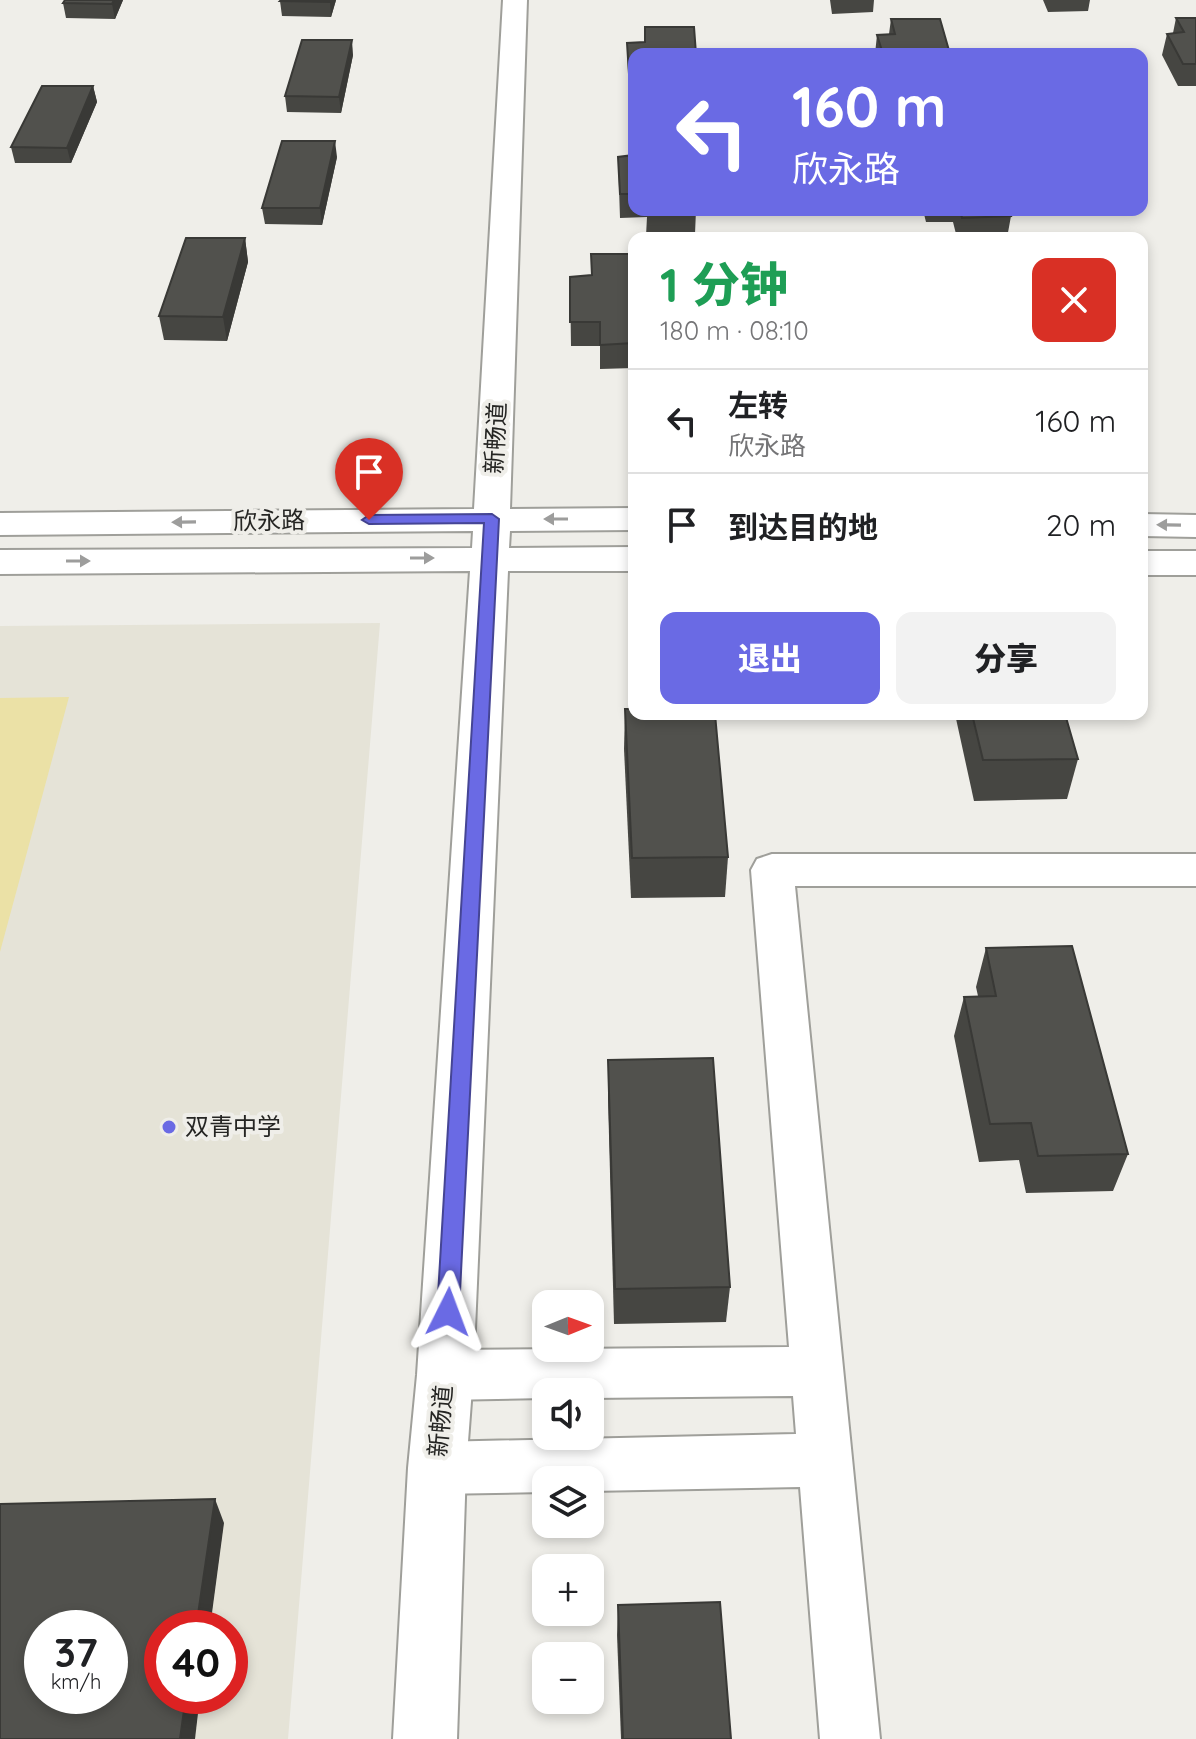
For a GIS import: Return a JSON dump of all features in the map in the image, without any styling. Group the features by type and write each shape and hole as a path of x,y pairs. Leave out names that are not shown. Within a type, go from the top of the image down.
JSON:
{"street":[{"name":"新畅道","path":"425,1739 437,1468 445,1375 491,538 515,0"},
{"name":"欣永路","path":"0,562 491,538 628,520"},
{"name":"欣永路","path":"0,524 491,538 628,558"},
{"path":"1148,525 1196,526"},
{"path":"1148,563 1196,563"},
{"path":"850,1739 772,870 1196,870"},
{"path":"445,1375 818,1371"},
{"path":"437,1468 826,1460"}],"shaded area":[{"name":"双青中学","path":"380,623 288,1739 0,1739 0,626"},
{"path":"69,697 0,952 0,698"}],"building":[{"path":"65,0 114,0 112,4 63,3"},
{"path":"330,0 330,2 280,1"},
{"path":"1176,18 1196,18 1196,64 1183,64 1167,34 1184,32"},
{"path":"891,19 940,19 948,48 881,48 877,35 895,34"},
{"path":"645,27 694,27 696,48 628,48 628,58 627,43 645,42"},
{"path":"302,40 352,40 339,97 285,96"},
{"path":"42,86 93,86 67,148 11,147"},
{"path":"282,141 335,141 320,208 262,208"},
{"path":"628,156 628,194 620,194 618,157"},
{"path":"962,216 1011,216 962,218"},
{"path":"186,238 245,238 223,317 159,316"},
{"path":"591,254 628,254 628,343 600,345 600,322 570,322 570,277 592,275"},
{"path":"625,709 628,709 628,720 716,720 728,857 632,858"},
{"path":"973,720 1067,720 1078,759 983,760"},
{"path":"1072,946 1128,1154 1038,1156 1031,1123 990,1124 964,997 996,996 986,948"},
{"path":"713,1058 730,1287 615,1289 608,1060"},
{"path":"215,1499 199,1610 144,1610 144,1714 183,1714 180,1739 0,1739 0,1504"},
{"path":"720,1602 731,1739 623,1739 618,1605"}],"place":[{"name":"双青中学","path":"169,1127"}],"route":[{"path":"369,520 492,519 448,1312"}]}
